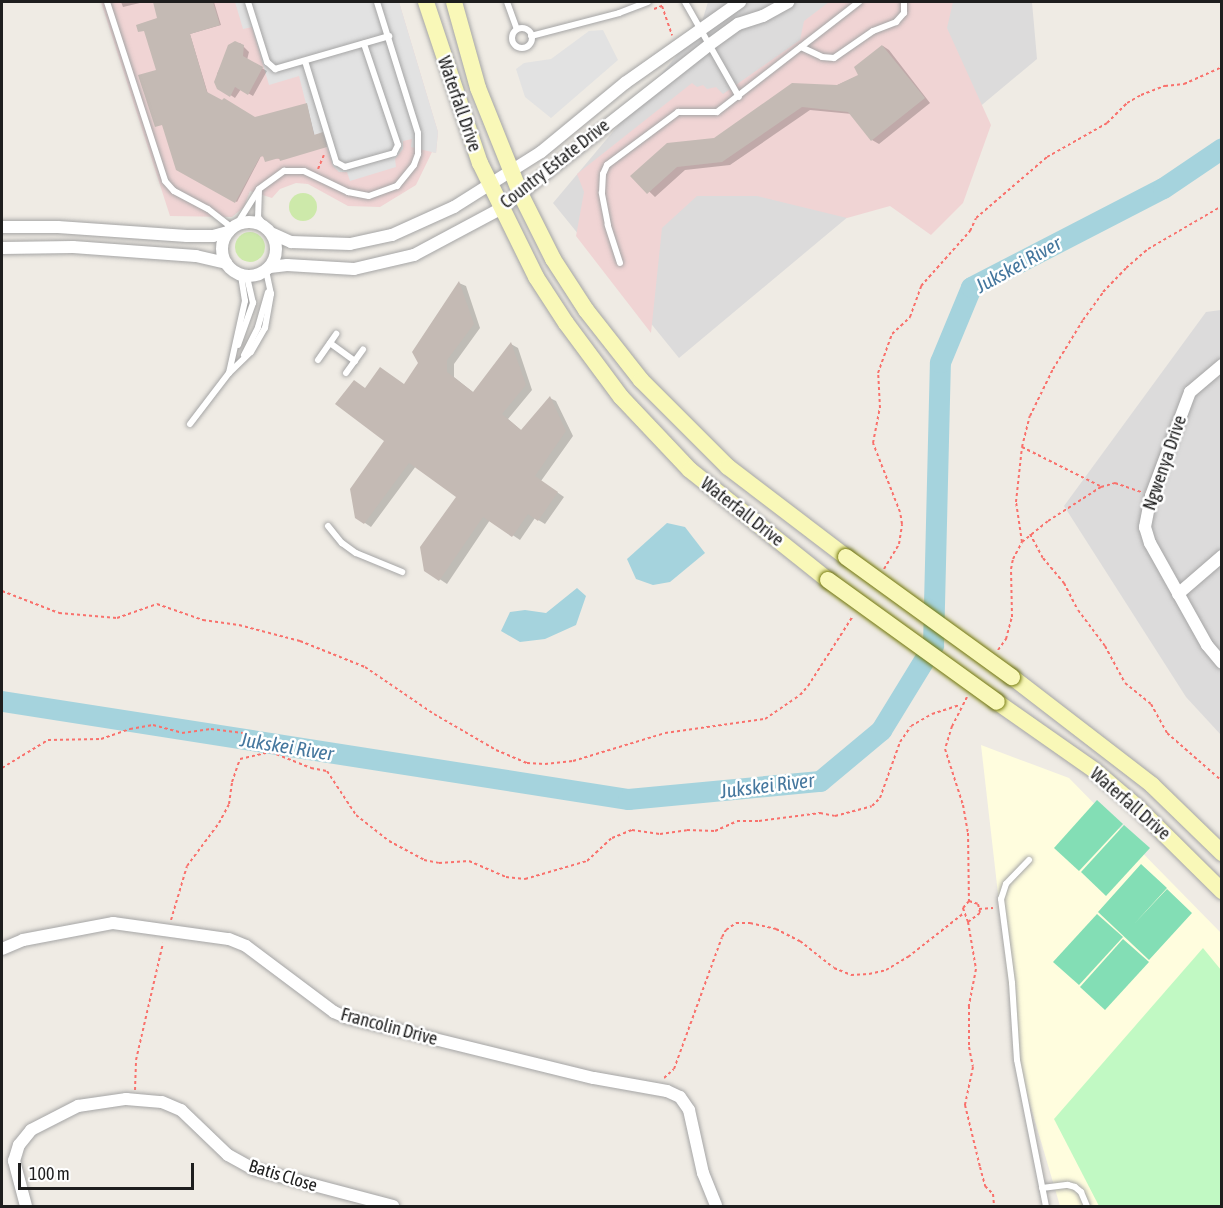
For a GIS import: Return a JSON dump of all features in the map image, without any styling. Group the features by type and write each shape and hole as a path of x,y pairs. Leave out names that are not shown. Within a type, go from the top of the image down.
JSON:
{"main road":[{"name":"Waterfall Drive","path":"426,2 470,139 536,277 566,323 621,397 653,434 690,471 828,580 1094,770 1137,807 1221,891"},
{"name":"Waterfall Drive","path":"454,2 478,88 521,195 565,279 586,310 642,380 728,467 846,557 1012,676 1152,785 1221,853"}],"street":[{"name":"Country Estate Drive","path":"269,230 291,242 350,244 377,240 454,207 541,152 625,83 740,2"},
{"name":"Country Estate Drive","path":"269,274 287,265 354,269 380,265 414,255 502,208 521,195 599,129 709,45 738,24 763,15 785,3"},
{"path":"2,227 58,226 213,236 251,221 269,230 277,251 269,274 244,276 226,263 206,258 88,248 2,248"},
{"path":"226,263 222,247 232,228"},
{"name":"Ngwenya Drive","path":"1221,365 1190,392 1151,496 1146,518 1146,534 1207,645 1221,663"},
{"path":"1178,594 1221,555"},
{"name":"Francolin Drive","path":"2,949 23,940 113,923 237,942 334,1012 345,1017 594,1078 654,1088 680,1097 687,1106 703,1173 716,1206"},
{"name":"Batis Close","path":"26,1206 14,1161 19,1145 31,1130 78,1106 135,1099 162,1102 181,1110 228,1155 253,1169 393,1206"}],"lane":[{"path":"107,2 165,181 174,191 208,209 232,228 259,189 275,175 296,170 316,174 348,192 369,196 397,186 414,165 419,142 377,2"},
{"path":"248,2 270,68 280,69 389,36"},
{"path":"507,2 517,29 512,40 518,47 528,46 531,36"},
{"path":"531,36 619,13 648,2"},
{"path":"685,2 739,97"},
{"path":"620,264 608,225 602,193 603,174 607,165 678,112 713,114 739,97 859,2"},
{"path":"801,47 822,57 834,58 873,31 896,22 904,13 904,2"},
{"path":"517,29 524,28 531,36"},
{"path":"305,61 336,162 345,167 394,153 398,145 364,44"},
{"path":"259,189 258,217 269,230"},
{"path":"190,424 229,374 259,341 265,328 270,305 269,274"},
{"path":"229,374 232,359 253,303 244,276"},
{"path":"318,360 336,334"},
{"path":"330,343 355,361"},
{"path":"346,373 363,350"},
{"path":"328,526 342,543 356,553 402,572"},
{"path":"1029,860 1003,888 1002,907 1017,1060 1046,1206"},
{"path":"1042,1188 1068,1185 1075,1187 1082,1192 1087,1206"}],"path":[{"path":"648,2 654,9 662,6 678,44"},
{"path":"882,572 899,544 902,524 900,512 873,443 880,408 878,373 892,334 910,317 921,286 970,231 976,218 1047,157 1107,123 1127,103 1141,95 1165,86 1184,84 1221,67"},
{"path":"1022,542 1016,502 1022,447 1030,416 1048,378 1103,292 1148,249 1221,206"},
{"path":"1022,447 1101,487"},
{"path":"1030,534 1043,558 1064,583 1077,610 1105,646 1125,683 1151,704 1167,733 1221,781"},
{"path":"2,591 59,613 117,618 157,604 203,620 239,625 300,641 365,667 434,714 496,750 527,763 545,764 582,758 665,733 765,719 808,686 857,610"},
{"path":"2,768 48,740 101,739 130,729 153,725 182,734 211,729 245,733 271,752 311,768 327,771 356,815 389,841 424,860 439,863 469,861 506,877 525,879 587,861 612,838 632,830 660,834 687,830 715,831 737,821 759,821 820,813 835,816 872,806 880,798 900,742 911,726 932,714 960,705"},
{"path":"135,1099 136,1060 168,930 187,866 219,823 229,804 232,782 240,759 271,752"},
{"path":"654,1088 674,1069 722,937 726,930 736,923 750,923 776,929 800,941 834,968 851,975 886,970 908,957 963,913 963,908 969,901 978,904 979,909 976,918 968,922"},
{"path":"979,909 1002,907"},
{"path":"963,913 968,917 976,969 969,1006 969,1047 973,1068 965,1105 980,1167 986,1186 993,1194 994,1206"}],"shaded area":[{"path":"101,2 399,2 438,132 436,153 432,152 416,185 380,207 348,206 308,184 296,183 280,189 272,198 250,191 244,207 232,217 170,216"},
{"path":"235,2 399,2 438,132 436,153 411,147 412,139 403,141 403,149 395,159 396,167 350,181 347,172 339,172 333,166 323,133 314,135 299,76 269,85 252,27 243,29"},
{"path":"708,2 1032,2 1037,59 679,358 553,203 700,28"},
{"path":"829,2 953,2 947,28 991,125 963,203 931,235 890,206 847,218 757,196 697,196 662,228 651,333 576,236 584,192 577,174 692,83 697,87 703,85 707,89 716,87 723,94 800,40 804,21"},
{"path":"603,30 618,60 551,118 525,97 516,69 524,63 551,59 589,31"},
{"path":"1221,310 1221,735 1186,697 1064,506 1206,312"},
{"path":"981,745 1069,778 1221,933 1221,1206 1060,1206 1017,1060"}],"green space":[{"path":"303,193 313,197 317,207 313,217 303,221 293,217 289,207 293,197"},
{"path":"250,232 261,236 265,247 261,258 250,262 239,258 235,247 239,236"},
{"path":"1097,800 1123,824 1079,871 1054,848"},
{"path":"1124,825 1150,848 1106,896 1081,872"},
{"path":"1141,864 1167,888 1134,924 1167,889 1192,913 1149,960 1098,912"},
{"path":"1097,914 1123,937 1079,985 1053,962"},
{"path":"1123,939 1149,962 1105,1010 1080,987"},
{"path":"1203,948 1221,970 1221,1206 1099,1206 1054,1119"}],"water":[{"path":"667,523 685,527 705,553 670,582 653,585 636,579 627,559"},
{"path":"577,588 586,596 576,625 545,639 520,642 501,631 510,612 525,610 546,613"}],"building":[{"path":"153,2 213,2 220,25 190,34 207,92 222,100 224,98 255,117 307,103 314,135 323,132 327,147 280,161 279,158 265,162 263,156 260,157 235,203 176,170 162,125 155,127 138,75 156,70 144,31 138,32 136,25 157,18"},
{"path":"235,41 244,45 243,56 263,67 248,95 235,87 230,97 217,89 214,82 228,45"},
{"path":"882,45 925,98 871,141 848,112 802,107 722,162 677,167 647,194 630,176 667,143 714,138 792,83 837,85 858,75 854,67"},
{"path":"459,281 474,324 447,360 447,372 473,392 511,342 526,385 502,414 521,430 550,396 566,431 535,476 558,492 538,521 528,514 512,537 483,517 439,581 424,571 420,547 456,497 409,463 364,524 355,518 350,489 384,441 335,404 354,380 365,388 380,367 404,384 418,363 412,352"}],"waterway":[{"name":"Jukskei River","path":"2,701 628,799 820,781 881,730 933,645 940,362 971,287 1163,188 1222,148"}]}
